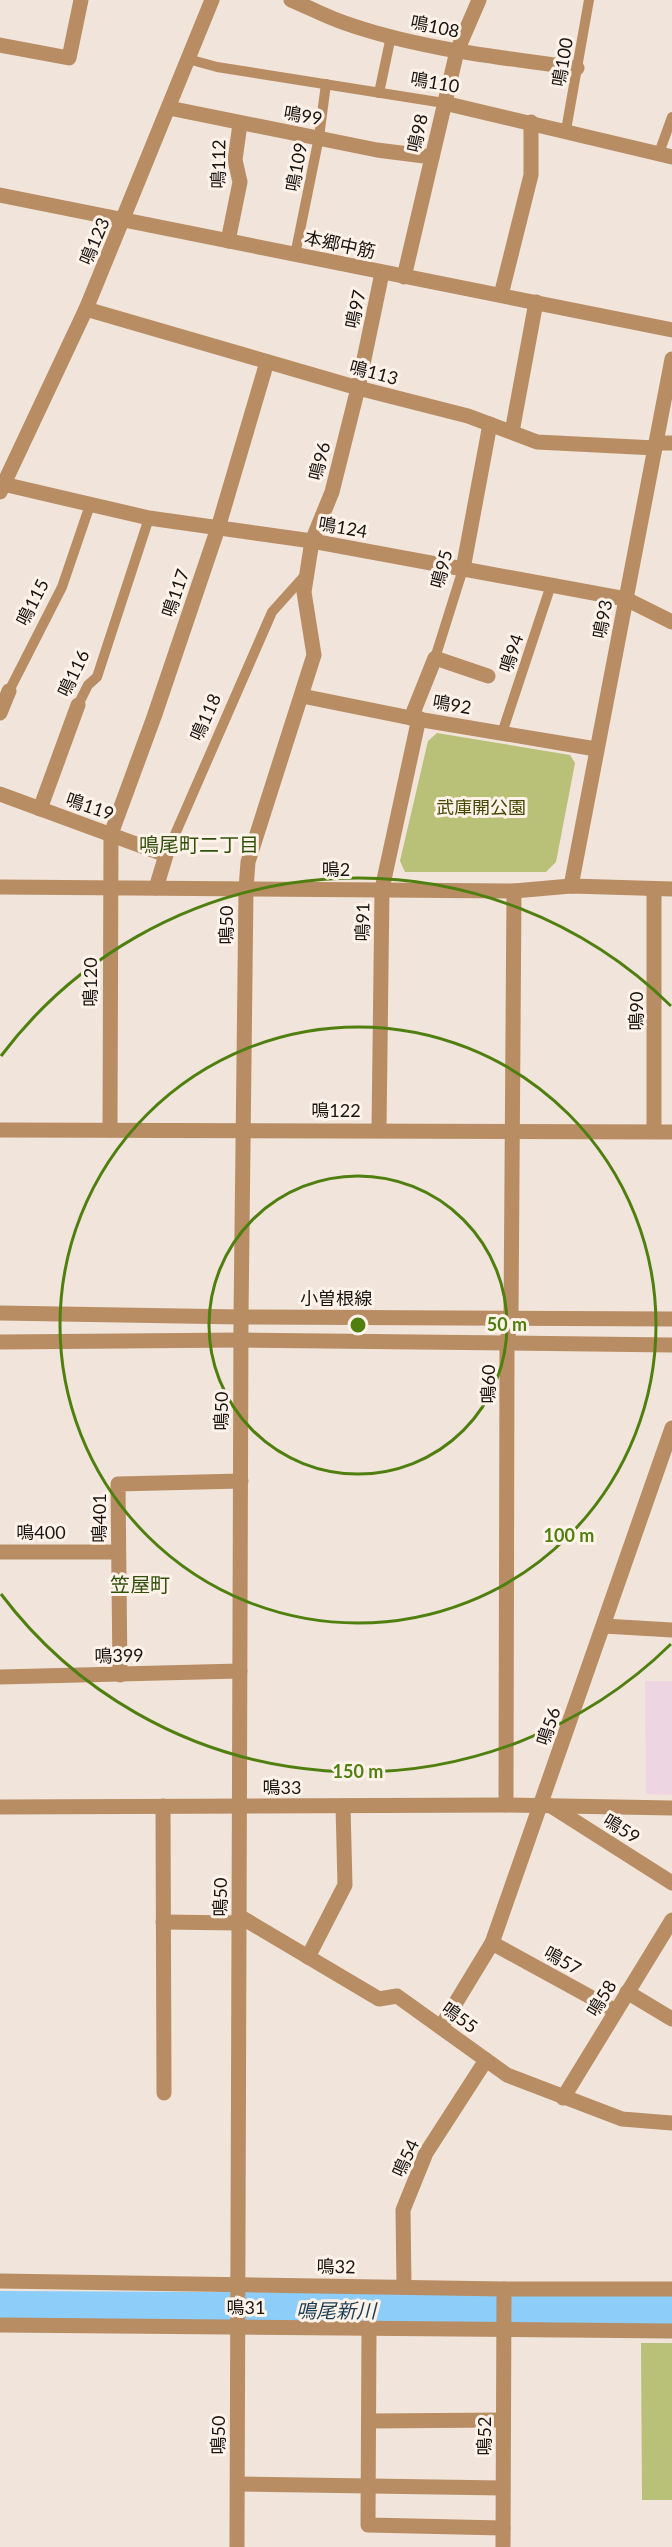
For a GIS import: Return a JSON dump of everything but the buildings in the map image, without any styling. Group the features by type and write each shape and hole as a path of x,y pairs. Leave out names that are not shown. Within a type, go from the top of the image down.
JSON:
{"street":[{"path":"0,45 69,58 81,0"},
{"name":"鳴123","path":"2,488 86,309 212,0"},
{"name":"鳴108","path":"291,0 342,22 390,36 457,51 577,68"},
{"name":"鳴98","path":"404,277 457,51 479,0"},
{"name":"鳴110","path":"444,103 665,155"},
{"name":"鳴99","path":"169,108 377,150 432,157"},
{"path":"501,295 531,175 531,122"},
{"name":"鳴112","path":"228,241 240,182 235,160 240,124"},
{"name":"本郷中筋","path":"0,195 672,330"},
{"name":"鳴97","path":"358,388 382,273"},
{"path":"512,432 536,302"},
{"name":"鳴113","path":"86,309 490,424 537,442 655,445 672,442"},
{"name":"鳴93","path":"572,886 596,749 672,359"},
{"name":"鳴117","path":"111,834 154,717 218,528 267,362"},
{"name":"鳴96","path":"312,541 332,492 358,388"},
{"name":"鳴95","path":"463,569 490,424"},
{"name":"鳴124","path":"2,488 148,518 312,541 626,599 672,622"},
{"name":"鳴50","path":"237,2547 241,1317 245,1130 246,889 248,862 314,655 304,592 312,541"},
{"path":"435,658 488,676"},
{"name":"鳴95","path":"415,718 435,658"},
{"name":"鳴115","path":"0,713 9,691"},
{"name":"鳴92","path":"302,696 596,749"},
{"name":"鳴116","path":"40,809 78,705"},
{"name":"鳴91","path":"379,1130 382,889 415,718"},
{"name":"鳴119","path":"0,794 166,855"},
{"name":"鳴120","path":"110,1130 109,888 111,834"},
{"name":"鳴118","path":"156,888 166,855"},
{"name":"鳴2","path":"0,887 514,891 572,886 672,889"},
{"name":"鳴90","path":"654,890 656,1019 654,1131"},
{"name":"鳴60","path":"506,1805 507,1343 511,1318 514,891"},
{"path":"656,1019 672,1019"},
{"name":"鳴122","path":"0,1130 672,1131"},
{"name":"小曽根線","path":"0,1313 241,1317 672,1318"},
{"path":"0,1342 241,1340 672,1345"},
{"name":"鳴56","path":"441,2027 492,1943 546,1806 604,1626 667,1458 672,1428"},
{"name":"鳴401","path":"120,1675 118,1484 241,1480"},
{"name":"鳴400","path":"0,1552 118,1552"},
{"path":"604,1626 672,1630"},
{"name":"鳴399","path":"0,1677 240,1671"},
{"name":"鳴33","path":"0,1807 506,1805 672,1808"},
{"path":"163,1806 164,2093"},
{"path":"308,1957 345,1885 343,1806"},
{"name":"鳴59","path":"546,1806 672,1883"},
{"path":"164,1922 239,1919"},
{"name":"鳴55","path":"239,1919 379,1999 397,1996 507,2074 563,2098 622,2119 672,2123"},
{"name":"鳴58","path":"563,2098 672,1920"},
{"name":"鳴57","path":"492,1943 616,2011"},
{"path":"627,1992 672,2019"},
{"name":"鳴54","path":"404,2286 403,2210 426,2153 486,2060"},
{"name":"鳴32","path":"0,2281 238,2289 404,2286 504,2292 672,2289"},
{"name":"鳴52","path":"503,2547 504,2292"},
{"name":"鳴31","path":"0,2325 503,2326 672,2331"},
{"path":"369,2327 368,2525 503,2528"},
{"path":"369,2421 503,2420"},
{"path":"238,2484 503,2488"}],"lane":[{"name":"鳴100","path":"566,130 589,0"},
{"path":"379,93 390,36"},
{"name":"鳴110","path":"189,59 217,67 444,103"},
{"name":"鳴109","path":"295,255 319,137 326,84"},
{"path":"665,155 672,116"},
{"name":"鳴115","path":"9,691 62,587 90,505"},
{"name":"鳴116","path":"78,705 88,685 97,677 148,518"},
{"name":"鳴95","path":"435,658 463,569"},
{"name":"鳴118","path":"166,855 272,612 307,573"},
{"name":"鳴94","path":"502,733 551,585"}],"shaded area":[{"path":"645,1681 672,1681 672,1795 646,1794"}],"green space":[{"name":"武庫開公園","path":"437,733 570,755 575,763 556,862 546,872 405,872 400,861 428,741"},
{"path":"641,2343 672,2343 672,2500 642,2500"}],"waterway":[{"name":"鳴尾新川","path":"0,2309 672,2312"}],"district":[{"name":"鳴尾町二丁目","path":"199,844"},
{"name":"笠屋町","path":"140,1584"}]}
